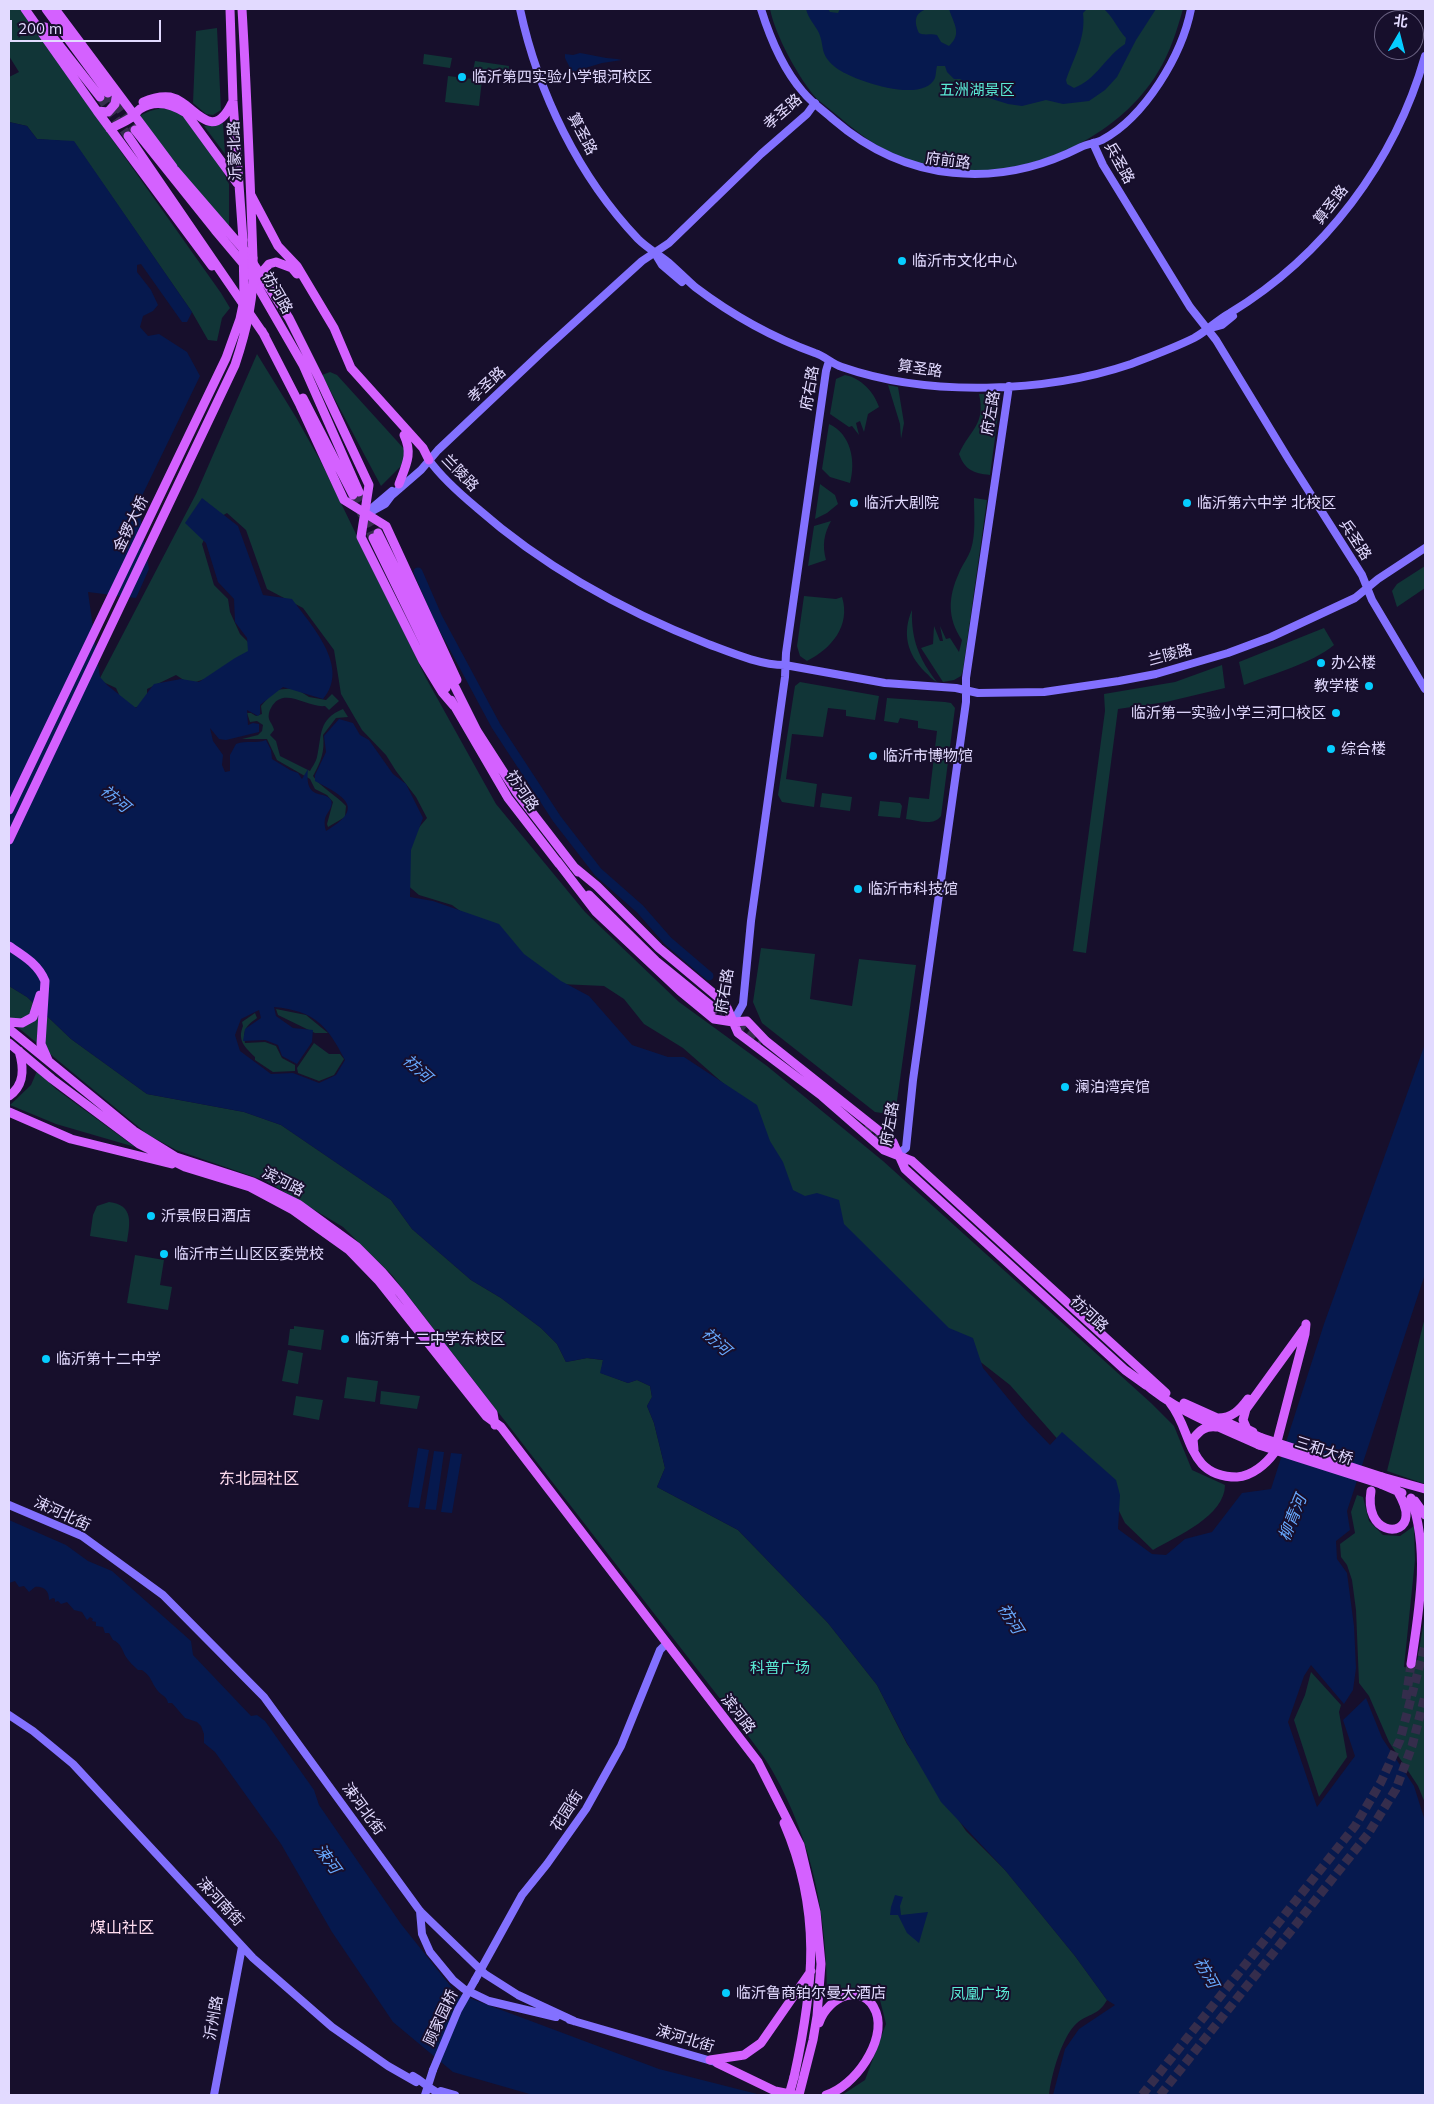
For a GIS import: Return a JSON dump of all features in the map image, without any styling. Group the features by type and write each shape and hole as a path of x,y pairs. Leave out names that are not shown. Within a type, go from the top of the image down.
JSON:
{"main road":[{"path":"25,9 110,129 214,269 239,296"},
{"path":"30,9 108,94 131,114 247,268"},
{"path":"46,9 108,94"},
{"path":"55,9 108,94 113,108 108,112 97,111"},
{"name":"沂蒙北路","path":"230,9 233,101 243,240"},
{"name":"沂蒙北路","path":"242,9 248,101 247,138 251,195 253,288"},
{"name":"算圣路","path":"520,9 532,56 551,104 569,141 608,203 640,241 655,253"},
{"name":"算圣路","path":"525,9 537,54 565,123 596,178 655,253 662,265 722,312 777,343 800,353 829,361 841,367 918,384 948,387 1009,386 1090,370 1127,360 1192,333 1222,325 1278,285 1316,252 1357,203 1390,151 1406,120 1425,71"},
{"name":"府前路","path":"761,9 777,52 803,92 815,103"},
{"name":"府前路","path":"766,9 781,50 796,75 812,96 822,114 846,135 875,154 898,165 943,177 990,178 1027,172 1066,159 1093,143 1130,112 1154,82 1173,51 1187,9"},
{"name":"府前路","path":"1093,143 1102,140 1133,115 1158,84 1177,53 1191,9"},
{"name":"算圣路","path":"1206,329 1246,303 1296,264 1313,249 1354,200 1386,149 1402,118 1425,56"},
{"path":"110,129 153,98 171,97 183,102 204,120 216,121 226,116 233,101"},
{"name":"孝圣路","path":"365,515 429,460 642,261 655,253 759,152 815,103"},
{"path":"131,114 151,104 170,104 178,107 189,117 238,184"},
{"name":"祊河路","path":"132,133 247,268 281,326 318,396 356,494 302,397 262,331 132,133"},
{"name":"兵圣路","path":"1093,143 1103,165 1190,307 1216,340 1288,460 1362,575 1366,589 1425,689"},
{"path":"175,170 245,251 289,318 369,485 362,537 423,661 442,692 454,706"},
{"path":"251,195 278,246 297,266 334,328 351,368 423,448 429,460"},
{"name":"金锣大桥","path":"9,810 226,358 240,319 244,300 243,240"},
{"path":"253,288 269,264 276,262 292,268 332,330 347,371 429,460"},
{"name":"金锣大桥","path":"9,840 235,365 249,319 253,288"},
{"path":"281,326 319,378"},
{"name":"祊河路","path":"262,331 300,405 344,500 365,515 386,526 466,700 473,724"},
{"name":"府右路","path":"733,1022 743,1004 751,921 785,677 785,665 829,361"},
{"name":"府左路","path":"898,1155 906,1148 913,1080 1009,386"},
{"path":"400,484 408,459 409,446 404,435"},
{"name":"孝圣路","path":"365,515 385,504 429,460"},
{"name":"兰陵路","path":"429,460 446,481 486,517 525,547 567,576 660,624 688,636 757,660 774,665 785,665 798,672 884,688 956,693 967,690 1064,684 1155,669 1242,643 1388,580 1425,554"},
{"name":"祊河路","path":"376,535 473,724 517,793 597,896 636,935 716,1008 656,961 556,862 508,798 454,706 376,535"},
{"name":"兰陵路","path":"1366,589 1425,548"},
{"name":"兵圣路","path":"1366,589 1375,598 1425,681"},
{"path":"556,862 596,912 642,957 714,1018 733,1022 747,1021 766,1040 893,1142 906,1169 918,1174"},
{"path":"574,868 597,886 659,948 725,1003 738,1033 822,1096 884,1150 898,1155"},
{"path":"9,946 32,962 42,973 45,981 42,1044 49,1062"},
{"path":"9,952 28,963 41,982 40,997 33,1017 22,1023 9,1022"},
{"name":"滨河路","path":"9,1029 134,1131 176,1158 225,1172 298,1204 357,1247 382,1272 405,1300 493,1413 496,1429 755,1764 785,1825 794,1849 809,1914 811,1971 809,2002 798,2078"},
{"name":"滨河路","path":"9,1043 52,1079 130,1137 185,1167 250,1187 293,1210 349,1250 378,1280 486,1416 501,1427 758,1762 800,1845 816,1912 821,1964 817,2016 813,2040 798,2078"},
{"path":"9,1096 16,1091 22,1078 23,1065 19,1051"},
{"path":"9,1112 71,1139 185,1167"},
{"name":"祊河路","path":"918,1174 1125,1370 1167,1397 1217,1423 1260,1441"},
{"name":"祊河路","path":"918,1174 1167,1397"},
{"path":"1167,1397 1176,1410 1190,1448 1199,1462 1226,1477 1244,1477 1267,1462 1274,1453 1306,1324"},
{"path":"1199,1462 1193,1439 1199,1431 1235,1413 1243,1405 1299,1329 1306,1324"},
{"path":"1260,1441 1247,1429 1243,1420 1246,1409 1306,1324"},
{"name":"三和大桥","path":"1260,1441 1398,1486"},
{"path":"1398,1486 1425,1489"},
{"path":"1371,1491 1370,1508 1372,1516 1382,1527 1399,1528 1404,1523 1407,1515 1398,1486"},
{"path":"1398,1486 1425,1515"},
{"path":"1398,1486 1415,1493 1425,1505"},
{"path":"1411,1498 1418,1518 1421,1542 1418,1612 1411,1664"},
{"name":"涑河北街","path":"9,1505 82,1536 163,1595 264,1697 420,1910 422,1934 430,1952 453,1980 464,1989 489,2001 574,2021 713,2061"},
{"name":"花园街","path":"475,1980 522,1895 547,1864 586,1809 621,1746 654,1664 663,1647"},
{"name":"涑河南街","path":"9,1715 49,1743 73,1764 242,1947 332,2027 388,2066 416,2082"},
{"path":"420,1910 480,1970 518,1995 574,2021"},
{"name":"沂州路","path":"214,2095 242,1947"},
{"path":"713,2061 744,2055 761,2044 811,1971"},
{"name":"顾家园桥","path":"429,2086 433,2070 458,2010 475,1980"},
{"path":"813,2040 821,2016 828,2005 840,1997 851,1995 862,1997 871,2003 876,2011 878,2020 877,2033 861,2069 851,2081 826,2095"},
{"path":"713,2061 743,2060 753,2054 766,2043 799,1996 803,1996 809,2002"},
{"path":"332,2027 344,2032 388,2062 429,2086 436,2093 455,2095"},
{"path":"713,2061 775,2091 797,2095 798,2078"},
{"path":"789,2095 798,2078"},
{"path":"425,2095 429,2086"}],"green space":[{"path":"9,9 20,9 221,293 230,308 222,318 217,341 208,340 192,312 74,142 37,139 27,126 9,122 9,77 19,72 9,56"},
{"name":"五洲湖景区","path":"770,9 1183,9 1170,49 1158,72 1139,98 1115,121 1087,140 1056,154 1024,165 991,170 958,171 926,166 890,152 858,132 817,99 789,56 777,31"},
{"path":"217,28 221,110 213,115 206,114 193,103 196,31"},
{"path":"424,54 452,58 450,68 423,64"},
{"path":"475,61 509,66 508,76 473,71"},
{"path":"448,76 482,80 479,106 445,102"},
{"path":"161,108 176,111 184,116 221,167 229,184 229,240 139,116"},
{"path":"223,123 225,154 204,126"},
{"path":"257,354 321,462 426,678 496,804 585,912 679,1002 767,1066 883,1161 1151,1403 1174,1426 1192,1470 1225,1485 1223,1496 1217,1506 1198,1524 1153,1550 1125,1523 1109,1491 1076,1460 1010,1385 950,1338 795,1198 748,1105 683,1048 644,1024 624,999 604,986 560,984 452,905 419,895 405,883 411,837 427,818 416,797 386,755 362,730 341,694 334,650 303,608 267,589 246,530 227,513 213,521 202,544 214,585 228,599 230,612 240,634 251,645 252,653 225,672 190,684 176,675 147,689 147,705 132,708 122,701 116,688 99,680 196,494"},
{"path":"330,372 337,375 406,451 405,462 381,486 322,375"},
{"path":"845,375 856,379 866,386 874,396 879,407 868,414 864,432 860,421 856,423 859,435 852,426 849,427 830,414 836,379"},
{"path":"888,385 898,387 904,423 901,439 900,424"},
{"path":"979,394 989,394 998,400 999,408 990,475 970,470 964,464 959,454 979,420 981,404"},
{"path":"829,424 842,434 850,449 852,475 850,483 830,477 822,469"},
{"path":"820,484 835,495 838,504 827,513 815,519"},
{"path":"974,498 987,500 963,670 961,676 954,680 943,682 921,648 933,644 934,626 940,641 943,641 940,626 946,639 950,638 959,652 962,640 954,624 951,599 955,582 973,543"},
{"path":"831,521 824,540 826,560 808,566 814,526"},
{"path":"1425,566 1425,588 1397,607 1392,591 1397,584"},
{"path":"804,596 836,599 842,597 844,608 844,618 837,635 824,650 807,661 800,656 797,646"},
{"path":"912,610 913,630 917,648 925,665 937,682 925,672 910,651 907,627"},
{"path":"1324,628 1334,645 1325,652 1291,668 1244,685 1239,662"},
{"path":"1222,665 1225,688 1166,702 1118,709 1086,953 1073,951 1105,711 1104,694 1175,682"},
{"path":"800,682 879,696 875,720 846,716 846,710 828,708 823,737 792,734 786,779 817,784 814,807 782,802 778,795 795,686"},
{"path":"295,688 309,697 326,700 332,694 339,701 329,710 325,706 318,706 296,699 282,698 276,701 269,714 274,730 270,735 276,741 280,756 310,771 316,759 322,728 325,723 335,713 343,709 348,717 336,718 323,735 322,756 313,776 346,806 345,817 328,827 327,824 333,802 327,795 315,789 310,779 277,760 267,739 242,739 258,735 262,731 263,725 257,721 250,722 247,713 256,716 262,714 261,706 275,690"},
{"path":"887,698 945,702 951,703 955,708 941,816 934,821 925,822 906,819 909,797 929,799 937,731 918,728 918,721 900,718 898,723 884,721"},
{"path":"822,793 852,797 850,811 820,807"},
{"path":"880,801 900,803 902,806 900,818 878,816"},
{"path":"761,948 815,954 810,999 852,1006 859,959 916,965 895,1115 875,1112 762,1023 753,1002"},
{"path":"9,986 27,997 71,1039 147,1094 244,1112 281,1125 391,1200 412,1229 471,1280 501,1298 541,1328 557,1344 566,1362 587,1358 603,1360 601,1373 628,1383 637,1380 650,1386 652,1397 647,1406 654,1423 665,1468 657,1487 738,1530 828,1623 877,1685 907,1744 966,1831 1005,1870 1075,1956 1107,2000 1097,2012 1077,2023 1067,2037 1055,2067 1049,2095 842,2095 865,2080 886,2024 880,2000 852,1988 827,1998 824,1939 815,1881 808,1853 787,1799 773,1772 738,1722 392,1275 343,1227 266,1181 176,1150 147,1134 9,1020"},
{"path":"276,1009 306,1015 328,1033 315,1033 278,1015"},
{"path":"255,1013 257,1018 248,1026 244,1034 245,1043 265,1042 276,1046 282,1058 295,1065 295,1071 273,1072 255,1060 255,1057 245,1047 241,1036 242,1022"},
{"path":"314,1043 329,1054 340,1054 344,1059 334,1075 319,1081 298,1073 297,1068"},
{"path":"37,1071 56,1089 135,1147 56,1124 10,1105 31,1085"},
{"path":"109,1202 123,1207 126,1211 129,1222 127,1242 90,1236 93,1215 97,1206"},
{"path":"135,1255 164,1260 160,1285 172,1287 168,1310 127,1303"},
{"path":"1425,1317 1425,1484 1387,1471"},
{"path":"294,1326 324,1330 321,1350 288,1345 290,1329 294,1329"},
{"path":"288,1350 303,1353 298,1384 282,1381"},
{"path":"347,1377 378,1381 375,1402 344,1398"},
{"path":"381,1391 420,1396 417,1409 380,1404"},
{"path":"296,1396 323,1400 319,1420 293,1415"},
{"path":"1357,1495 1363,1497 1369,1521 1383,1535 1400,1536 1414,1526 1415,1560 1404,1667 1416,1668 1425,1614 1425,1803 1418,1786 1389,1742 1369,1696 1359,1683 1356,1610 1352,1580 1347,1565 1341,1557 1340,1544 1355,1533 1351,1512"},
{"path":"1311,1672 1341,1705 1339,1712 1347,1757 1319,1797 1294,1720 1305,1695"}],"water":[{"path":"806,9 828,9 830,12 838,13 840,9 927,9 917,15 916,18 919,33 937,35 941,42 949,46 955,37 956,28 949,9 1087,9 1083,13 1081,39 1066,80 1067,84 1074,88 1095,74 1125,44 1126,38 1104,9 1156,9 1136,40 1117,77 1105,90 1089,101 1063,104 1046,100 1022,106 989,98 970,84 960,79 954,79 947,72 945,66 937,66 935,78 928,86 917,90 886,88 856,78 835,67 827,58 819,33"},
{"path":"580,53 622,60 602,63 572,72 565,54 573,55"},
{"path":"9,122 27,126 37,139 74,141 192,312 187,322 182,322 141,264 137,265 137,272 151,290 158,305 153,311 143,316 140,327 148,336 159,334 187,352 200,376 138,504 149,569 136,598 88,592 100,677 136,708 154,684 181,679 199,682 248,651 247,638 235,622 234,599 218,582 206,543 185,523 202,498 238,526 263,595 292,599 309,621 331,660 333,674 330,687 323,699 283,687 260,705 260,714 258,716 247,710 248,725 253,723 259,724 259,732 226,740 219,739 210,728 213,741 223,755 222,765 225,772 230,771 230,755 236,744 266,740 271,750 272,759 298,773 302,779 308,769 309,786 312,791 331,800 331,808 325,821 326,831 345,816 348,809 347,803 335,792 315,781 315,775 326,752 324,736 339,719 353,723 360,735 369,740 393,774 406,784 423,818 411,850 410,897 433,901 499,924 524,954 561,981 589,996 632,1045 668,1057 684,1057 757,1105 770,1141 783,1162 793,1190 805,1196 817,1193 839,1200 844,1224 949,1328 973,1338 983,1368 1025,1419 1050,1445 1062,1432 1116,1480 1120,1495 1118,1529 1152,1554 1166,1555 1185,1539 1212,1532 1242,1493 1271,1489 1324,1324 1425,1044 1425,1274 1347,1511 1350,1530 1336,1541 1337,1559 1347,1573 1354,1626 1356,1668 1353,1690 1344,1704 1311,1665 1304,1676 1288,1722 1317,1807 1355,1756 1343,1720 1366,1698 1382,1738 1414,1786 1425,1821 1425,2095 1053,2095 1065,2049 1079,2029 1115,2005 1107,2000 1075,1956 1005,1870 941,1802 907,1743 877,1685 828,1623 738,1530 657,1487 665,1468 654,1423 647,1406 652,1397 650,1386 637,1380 628,1383 600,1373 603,1360 587,1358 566,1362 557,1344 541,1328 501,1298 471,1280 412,1229 391,1200 281,1125 244,1112 147,1094 71,1039 27,997 9,986","holes":["274,1007 310,1016 332,1038 345,1060 336,1075 319,1083 293,1073 271,1074 240,1051 235,1035 241,1019 259,1010 261,1018 245,1029 243,1041 265,1040 278,1045 282,1056 297,1064 312,1042 313,1030 293,1028 276,1016"]},
{"path":"418,1448 429,1450 419,1508 408,1507"},
{"path":"434,1451 444,1452 436,1510 425,1509"},
{"path":"451,1453 462,1454 452,1513 441,1512"},
{"name":"涑河","path":"9,1520 66,1545 88,1561 112,1571 191,1641 193,1655 251,1716 257,1715 265,1721 314,1790 319,1805 401,1924 456,1993 659,2069 761,2095 533,2095 453,2072 393,2022 332,1932 281,1844 215,1752 204,1743 204,1734 201,1726 197,1722 185,1718 172,1703 168,1703 167,1699 158,1691 148,1675 142,1670 138,1670 132,1664 120,1645 113,1640 109,1633 105,1633 103,1627 96,1626 96,1622 92,1621 93,1619 90,1617 87,1620 82,1612 74,1610 67,1602 61,1604 58,1601 55,1602 53,1598 49,1600 48,1594 43,1588 35,1587 29,1592 24,1586 19,1587 15,1581 9,1583"},
{"path":"895,1895 903,1897 900,1906 901,1915 928,1912 919,1943 907,1933 898,1915 890,1915"}],"waterway":[{"path":"418,572 438,618 496,726 557,819 598,872 640,909 668,941 709,976"}],"tunnel":[{"path":"108,93 135,130"},
{"path":"100,97 128,136"},
{"path":"359,492 378,533"},
{"path":"353,495 373,538"},
{"path":"717,1006 763,1041"},
{"path":"866,1125 898,1152"},
{"path":"1142,2095 1355,1826 1381,1782 1400,1740 1425,1645"},
{"path":"1406,1699 1411,1664"},
{"path":"1160,2095 1368,1834 1396,1789 1412,1746 1425,1696"}],"place":[{"name":"临沂第四实验小学银河校区","path":"462,77"},
{"name":"临沂市文化中心","path":"902,261"},
{"name":"临沂大剧院","path":"854,503"},
{"name":"临沂第六中学 北校区","path":"1187,503"},
{"name":"办公楼","path":"1321,663"},
{"name":"教学楼","path":"1369,686"},
{"name":"临沂第一实验小学三河口校区","path":"1336,713"},
{"name":"综合楼","path":"1331,749"},
{"name":"临沂市博物馆","path":"873,756"},
{"name":"临沂市科技馆","path":"858,889"},
{"name":"澜泊湾宾馆","path":"1065,1087"},
{"name":"沂景假日酒店","path":"151,1216"},
{"name":"临沂市兰山区区委党校","path":"164,1254"},
{"name":"临沂第十二中学东校区","path":"345,1339"},
{"name":"临沂第十二中学","path":"46,1359"},
{"name":"临沂鲁商铂尔曼大酒店","path":"726,1993"}],"district":[{"name":"东北园社区","path":"259,1479"},
{"name":"煤山社区","path":"122,1928"}],"water label":[{"name":"祊河","path":"115,799"},
{"name":"祊河","path":"417,1069"},
{"name":"祊河","path":"716,1342"},
{"name":"柳青河","path":"1293,1518"},
{"name":"祊河","path":"1010,1619"},
{"name":"祊河","path":"1206,1973"}],"park label":[{"name":"科普广场","path":"780,1668"},
{"name":"凤凰广场","path":"980,1994"}]}
